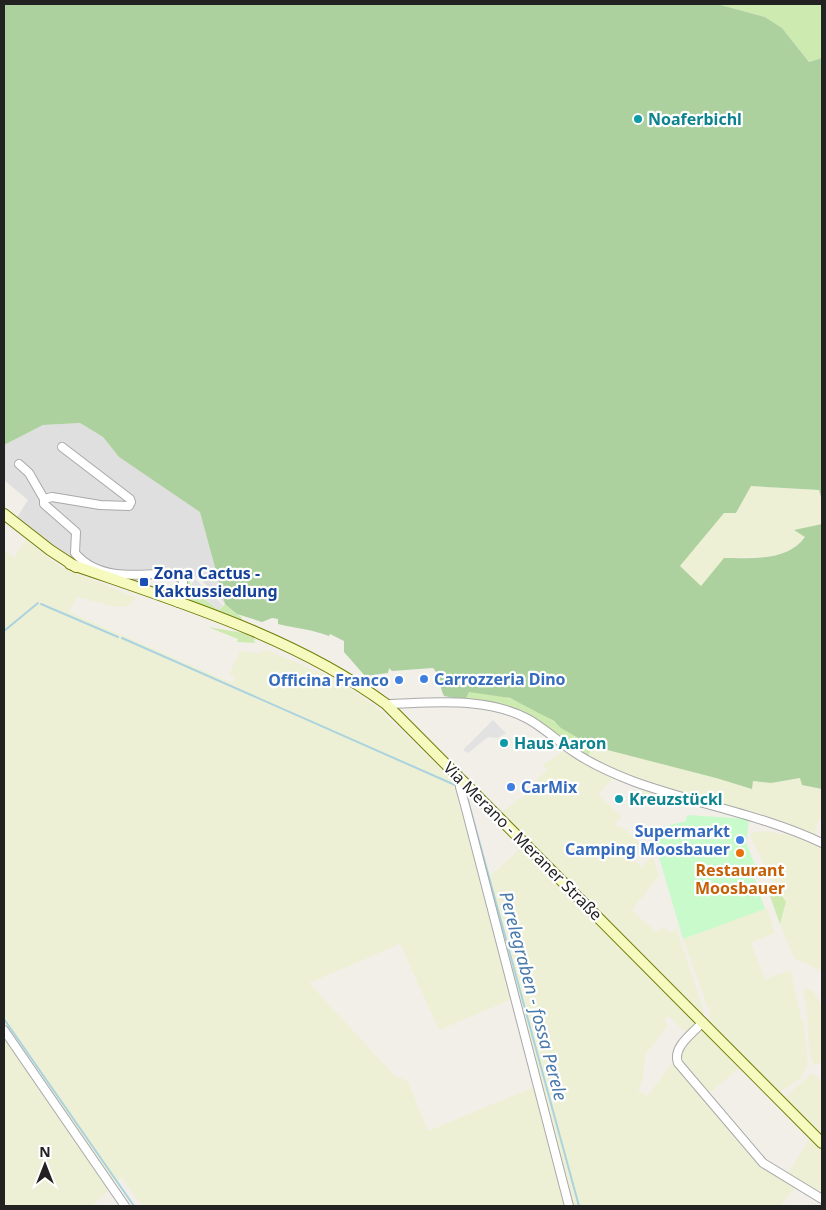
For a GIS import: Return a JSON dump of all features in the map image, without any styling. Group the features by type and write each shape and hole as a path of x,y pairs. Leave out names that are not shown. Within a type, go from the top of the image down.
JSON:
{"main road":[{"name":"Via Merano - Meraner Straße","path":"4,514 70,564 140,587 249,630 328,666 386,704 822,1143"}],"street":[{"path":"44,499 52,497 100,505 129,506 131,502 130,499 62,446"},
{"path":"19,464 30,473 44,499 44,504 76,532 78,536 74,550 78,558 98,570 109,573 170,573 178,576 183,579 184,587 178,603"},
{"path":"386,704 458,702 489,706 527,719 598,767 678,797 789,829 822,843"},
{"path":"465,782 460,787 569,1206"},
{"path":"703,1022 679,1048 678,1063 763,1163 822,1198"},
{"path":"4,1030 125,1206"}],"shaded area":[{"path":"80,423 103,437 119,457 201,512 225,604 201,580 184,571 170,568 117,571 65,555 16,519 28,500 4,480 4,445 43,425"},
{"path":"195,579 223,605 219,610 192,590 192,584"},
{"path":"493,720 506,733 498,738 488,737 468,753 463,750"}],"green space":[{"path":"4,4 717,4 765,17 782,28 809,62 822,58 822,501 819,490 751,486 736,513 724,513 680,566 701,586 724,558 757,558 779,555 789,551 805,537 794,530 822,524 822,789 802,785 800,778 771,783 753,781 752,789 592,746 561,728 554,721 510,698 469,692 465,700 444,696 437,674 433,668 392,671 389,668 388,673 365,676 344,652 344,641 330,634 329,636 278,624 278,619 272,618 262,622 237,614 225,604 200,512 119,457 103,437 80,423 43,425 4,445"},
{"path":"717,4 822,4 822,58 809,62 782,28 765,17"},
{"path":"750,486 819,490 822,501 822,524 795,530 805,536 801,542 785,553 769,557 724,558 701,586 680,566 724,513 737,513"},
{"path":"26,540 59,566 137,598 128,606 116,607 77,597 69,612 232,683 235,677 229,674 240,651 258,653 266,650 342,682 377,708 456,783 484,881 520,849 699,1024 688,1034 668,1016 665,1019 667,1027 645,1055 643,1079 638,1090 647,1096 701,1026 741,1067 707,1095 761,1163 785,1178 810,1138 822,1150 822,1200 797,1186 780,1206 142,1206 122,1177 92,1206 4,1206 4,551 14,557","holes":["400,944 439,1030 512,999 536,1086 428,1131 408,1081 395,1076 309,983"]},
{"path":"190,581 192,590 219,610 225,604 242,618 242,622 186,599 187,582"},
{"path":"208,627 243,633 255,639 254,642 257,643 237,642 238,639"},
{"path":"468,691 506,697 533,709 592,746 588,757 527,716 465,700"},
{"path":"592,746 752,789 753,781 771,783 801,778 802,785 822,789 822,819 819,819 815,835 785,824 716,806 628,776 588,757"},
{"path":"565,750 586,765 614,778 598,794 622,817 614,825 624,828 640,843 629,856 641,867 653,856 659,876 632,910 656,932 663,927 671,933 676,928 704,1012 703,1015 502,812 539,785 536,780 547,770 543,765"},
{"path":"642,790 659,795 654,805 641,800 636,805 632,802 627,807 626,806"},
{"path":"687,815 749,819 746,843 755,865 752,871 765,909 683,939 651,830 686,821"},
{"path":"762,831 792,835 822,848 822,971 794,958 780,924 785,908 784,897 775,886 751,838 751,833"},
{"path":"779,891 786,902 780,924 770,896"},
{"path":"767,908 775,933 751,943 765,979 791,970 803,1020 808,1065 800,1079 780,1092 708,1020 710,1013 683,939"},
{"path":"803,988 813,991 822,1006 822,1060 814,1065 809,1051"},
{"path":"812,1073 822,1081 822,1135 784,1098"}],"waterway":[{"path":"4,631 38,603"},
{"path":"41,604 118,637"},
{"path":"122,638 455,785"},
{"name":"Perelegraben - fossa Perele","path":"466,793 579,1206"},
{"path":"4,1019 134,1206"}],"place":[{"name":"Noaferbichl","path":"638,119"},
{"name":"Zona Cactus - Kaktussiedlung","path":"144,582"},
{"name":"Carrozzeria Dino","path":"424,679"},
{"name":"Officina Franco","path":"399,680"},
{"name":"Haus Aaron","path":"504,743"},
{"name":"CarMix","path":"511,787"},
{"name":"Kreuzstückl","path":"619,799"},
{"name":"Supermarkt Camping Moosbauer","path":"740,840"},
{"name":"Restaurant Moosbauer","path":"740,853"}]}
